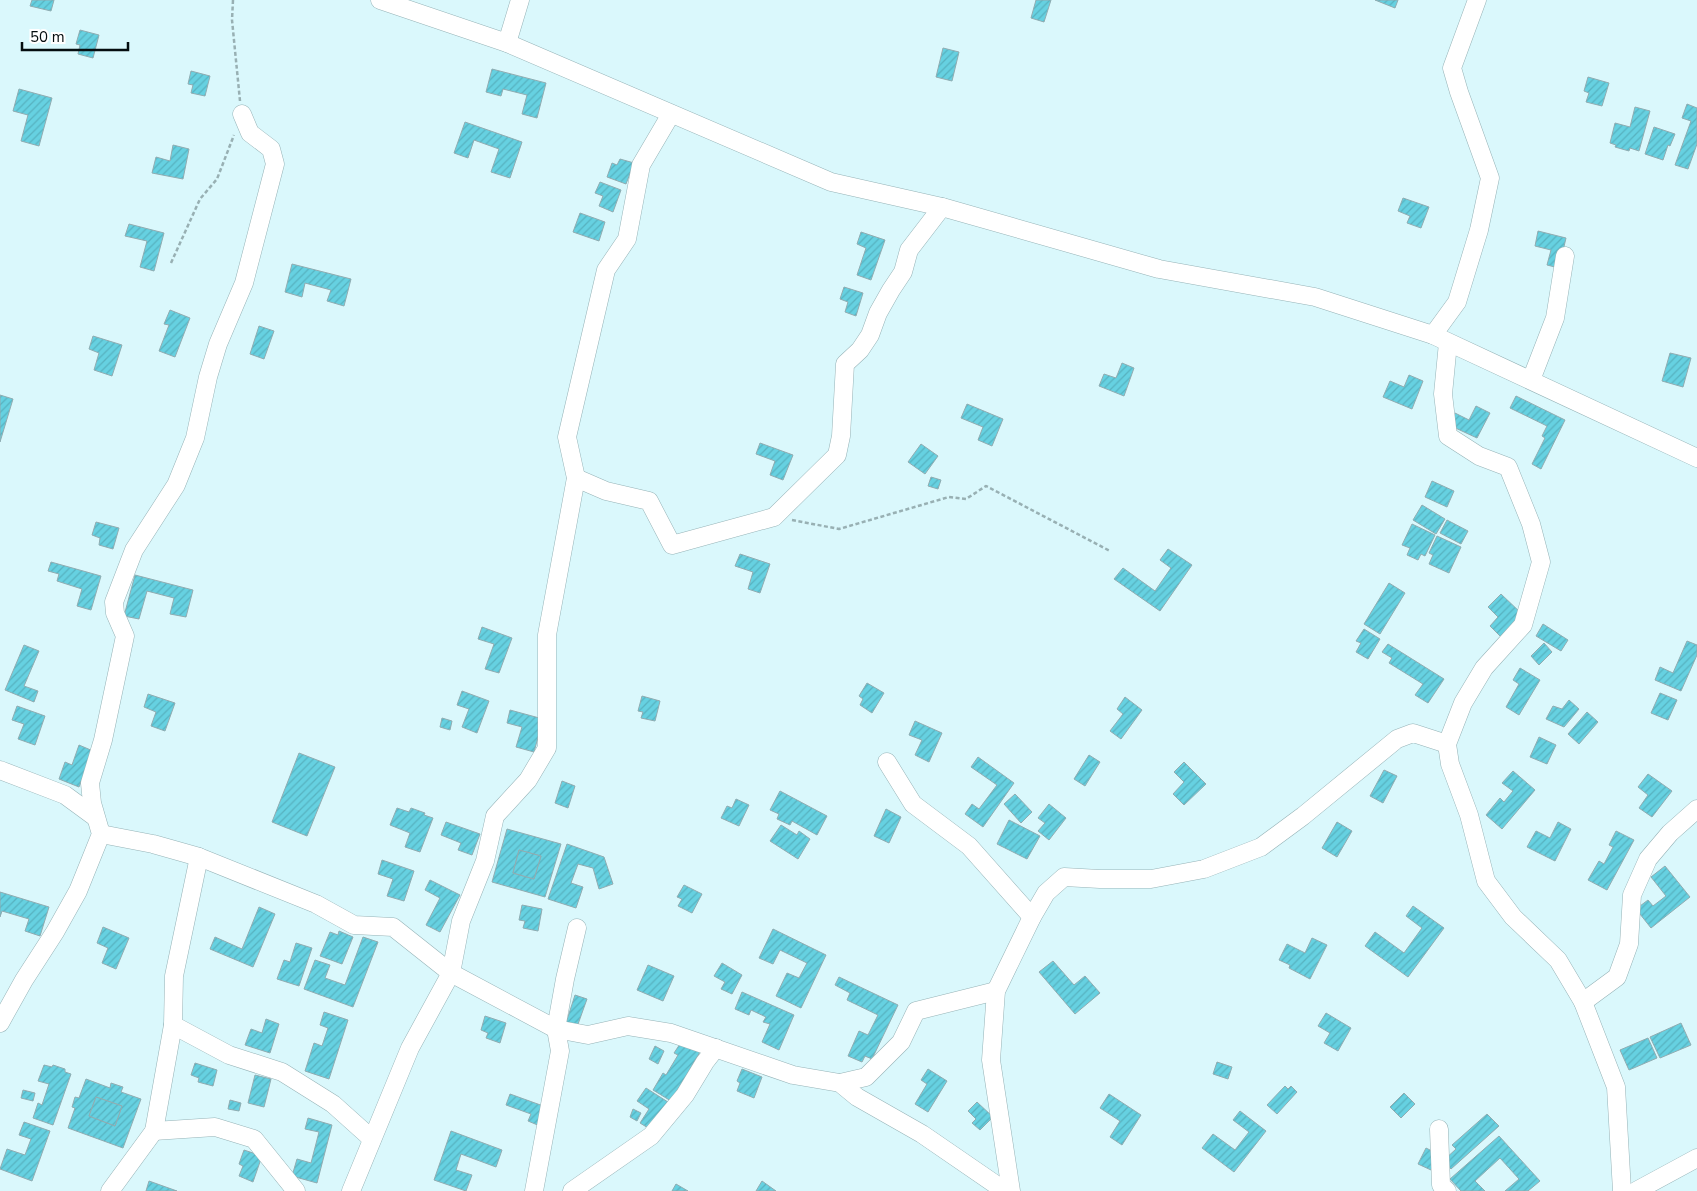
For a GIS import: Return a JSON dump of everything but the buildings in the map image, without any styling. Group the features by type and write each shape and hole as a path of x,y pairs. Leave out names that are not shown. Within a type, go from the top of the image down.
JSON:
{"street":[{"path":"380,0 507,43 831,182 942,207 1159,269 1314,297 1441,339 1697,458"},
{"path":"507,43 520,0"},
{"path":"1477,0 1452,68 1490,178 1479,230 1457,302 1441,339 1442,394 1448,436 1479,456 1508,467 1532,524 1541,562 1523,625 1484,668 1463,702 1447,744 1450,764 1469,815 1486,881 1512,917 1558,960 1583,1002 1616,1087 1622,1191"},
{"path":"0,1024 24,980 55,932 78,891 101,834 95,817 90,783 103,740 125,636 114,613 114,602 134,550 176,485 195,438 208,377 218,344 244,283 275,164 271,148 250,133 242,114"},
{"path":"351,1191 410,1048 451,973 461,921 485,861 496,816 528,780 547,748 547,635 576,478 567,437 606,270 627,240 641,164 671,114"},
{"path":"576,478 606,491 649,501 672,545 774,517 837,455 841,436 845,364 860,350 870,335 878,314 903,272 909,250 942,207"},
{"path":"1531,380 1555,318 1565,256"},
{"path":"1011,1191 992,1060 996,991 1032,917 1046,893 1064,876 1100,879 1151,879 1204,869 1261,847 1303,816 1397,739 1413,733 1447,744"},
{"path":"887,762 913,804 969,846 1032,917"},
{"path":"0,770 65,795 95,817"},
{"path":"1583,1002 1617,976 1629,944 1632,895 1648,859 1670,833 1697,809"},
{"path":"101,834 153,844 199,857 316,904 354,925 393,927 451,973 556,1029 588,1036 628,1026 672,1033 793,1075 840,1083 866,1077 901,1042 916,1011 996,991"},
{"path":"110,1191 154,1131 173,1025 174,976 199,857"},
{"path":"534,1191 560,1051 556,1029 577,928"},
{"path":"173,1025 229,1054 282,1072 333,1104 372,1139"},
{"path":"572,1191 652,1136 685,1095 716,1048"},
{"path":"840,1083 857,1097 922,1134 1005,1191"},
{"path":"154,1131 215,1127 254,1139 296,1191"},
{"path":"1439,1129 1441,1185 1447,1191"},
{"path":"1636,1191 1697,1158"}],"path":[{"path":"171,263 200,199 218,180 242,114 232,20 233,0"},
{"path":"774,517 839,528 948,497 966,499 986,486 1110,551"}]}
